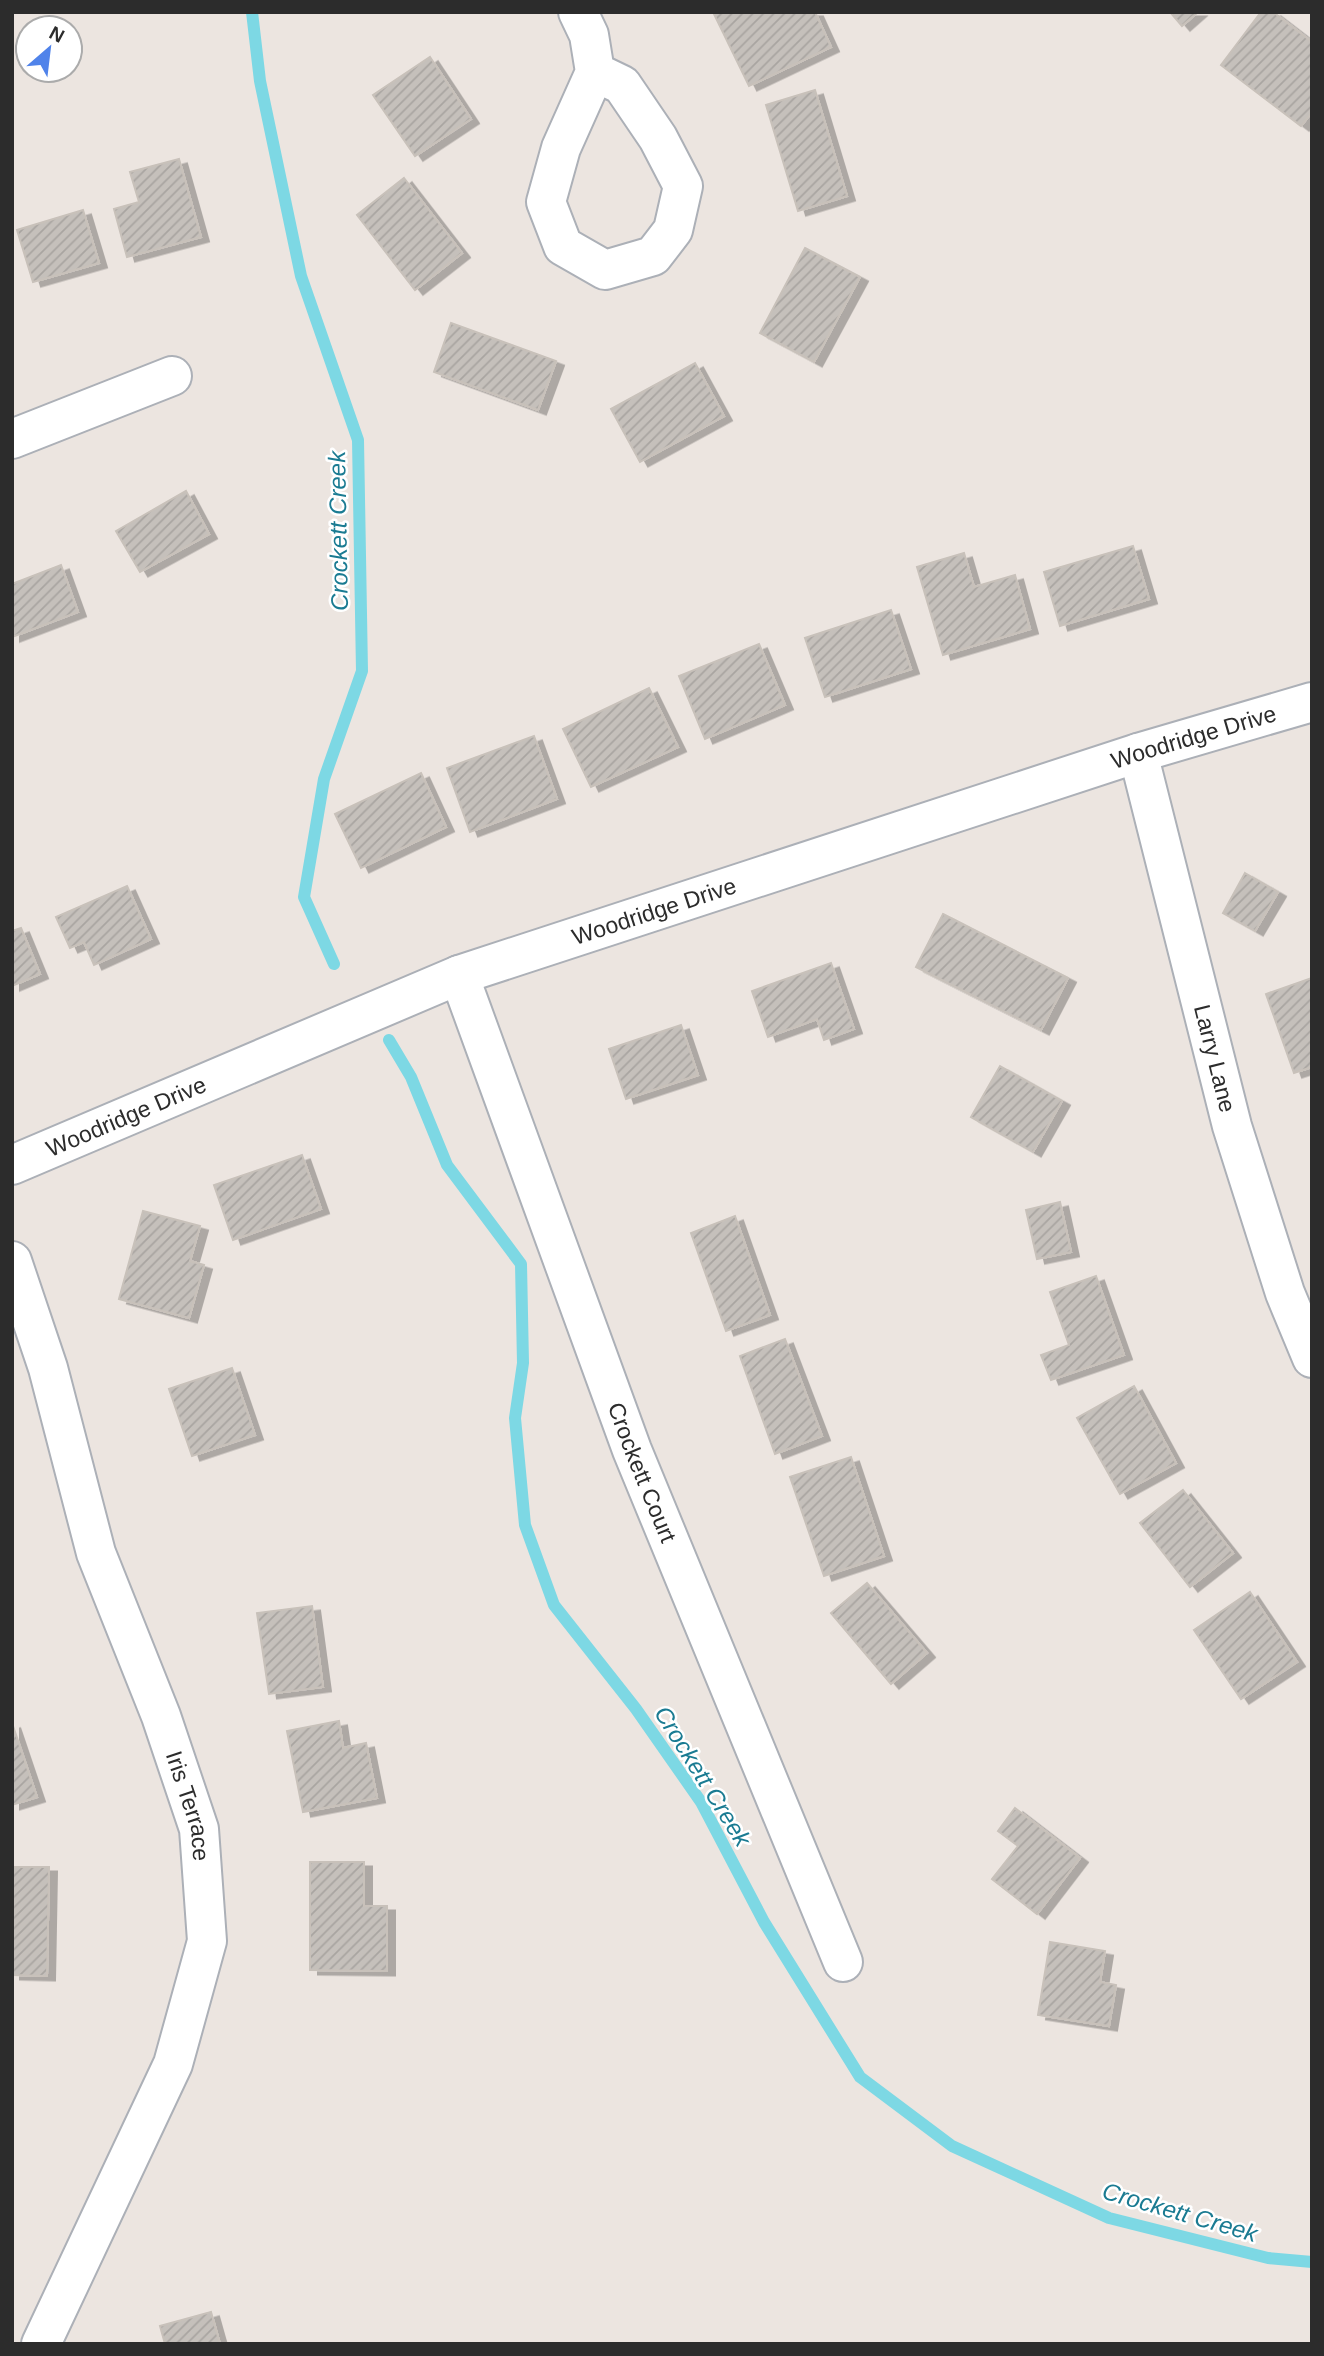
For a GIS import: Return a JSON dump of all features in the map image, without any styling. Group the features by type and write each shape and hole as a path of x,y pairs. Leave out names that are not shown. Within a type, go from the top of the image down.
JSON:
{"street":[{"path":"578,12 589,35 595,72 561,148 546,202 563,246 605,270 653,256 673,230 683,186 658,138 622,85 595,72"},
{"path":"12,439 172,376"},
{"name":"Woodridge Drive","path":"12,1165 459,975 1138,753 1312,702"},
{"name":"Larry Lane","path":"1138,753 1232,1126 1285,1293 1312,1358"},
{"name":"Crockett Court","path":"459,975 632,1450 843,1962"},
{"name":"Iris Terrace","path":"12,1261 48,1368 96,1553 161,1716 199,1829 207,1941 173,2064 41,2344"}],"building":[{"path":"713,12 815,12 831,47 749,86"},
{"path":"1170,12 1198,12 1182,26"},
{"path":"1261,12 1273,12 1312,42 1312,112 1301,126 1221,65"},
{"path":"430,57 471,119 415,156 373,95"},
{"path":"815,90 847,196 798,211 766,105"},
{"path":"179,159 201,237 127,257 114,209 139,202 130,172"},
{"path":"404,178 462,253 415,290 357,215"},
{"path":"83,210 99,263 33,282 17,230"},
{"path":"805,248 860,277 814,362 760,333"},
{"path":"451,323 556,361 538,410 434,372"},
{"path":"695,363 724,416 640,462 611,409"},
{"path":"186,491 209,534 140,572 116,531"},
{"path":"1133,546 1149,599 1060,626 1044,572"},
{"path":"964,553 974,587 1015,575 1030,629 943,655 917,567"},
{"path":"61,565 78,612 12,637 12,584"},
{"path":"891,610 911,669 825,697 805,638"},
{"path":"759,644 785,705 705,739 679,676"},
{"path":"649,688 678,747 591,787 563,729"},
{"path":"534,736 557,799 470,832 447,768"},
{"path":"421,773 446,827 361,868 335,814"},
{"path":"1245,873 1278,892 1255,931 1223,913"},
{"path":"127,886 151,939 94,965 84,942 70,948 56,917"},
{"path":"943,914 1068,978 1041,1030 916,967"},
{"path":"21,928 40,974 12,986 12,931"},
{"path":"831,963 854,1029 824,1040 817,1019 768,1037 752,991"},
{"path":"1312,978 1312,1067 1294,1073 1266,994"},
{"path":"681,1025 698,1075 626,1099 609,1049"},
{"path":"1000,1066 1062,1101 1033,1152 971,1117"},
{"path":"302,1155 321,1209 233,1240 214,1185"},
{"path":"1060,1202 1071,1252 1037,1259 1026,1210"},
{"path":"143,1211 200,1226 190,1261 204,1265 189,1318 119,1299"},
{"path":"735,1216 770,1315 726,1331 691,1233"},
{"path":"1096,1276 1124,1355 1051,1380 1041,1355 1069,1345 1050,1292"},
{"path":"785,1339 822,1436 775,1454 740,1356"},
{"path":"232,1368 255,1435 192,1456 169,1389"},
{"path":"1134,1386 1176,1463 1120,1494 1077,1418"},
{"path":"851,1457 884,1556 824,1576 790,1477"},
{"path":"1183,1490 1233,1553 1190,1587 1140,1523"},
{"path":"867,1583 927,1653 891,1684 831,1613"},
{"path":"1250,1592 1297,1662 1241,1699 1194,1630"},
{"path":"312,1606 323,1687 269,1694 257,1613"},
{"path":"339,1721 343,1748 366,1743 377,1798 303,1812 287,1731"},
{"path":"12,1723 37,1797 12,1805"},
{"path":"1015,1808 1080,1858 1037,1914 992,1879 1018,1846 998,1831"},
{"path":"310,1862 364,1862 364,1906 387,1906 387,1971 310,1970"},
{"path":"12,1867 49,1867 47,1976 12,1975"},
{"path":"1050,1942 1105,1951 1100,1982 1116,1985 1109,2026 1038,2015"},
{"path":"211,2312 220,2344 165,2344 160,2326"}],"waterway":[{"name":"Crockett Creek","path":"252,12 260,81 301,276 358,440 362,671 324,779 304,897 334,964"},
{"name":"Crockett Creek","path":"389,1040 411,1077 447,1165 521,1264 523,1363 515,1418 525,1525 554,1605 636,1709 701,1802 764,1922 860,2077 952,2146 1109,2218 1268,2258 1312,2262"}]}
